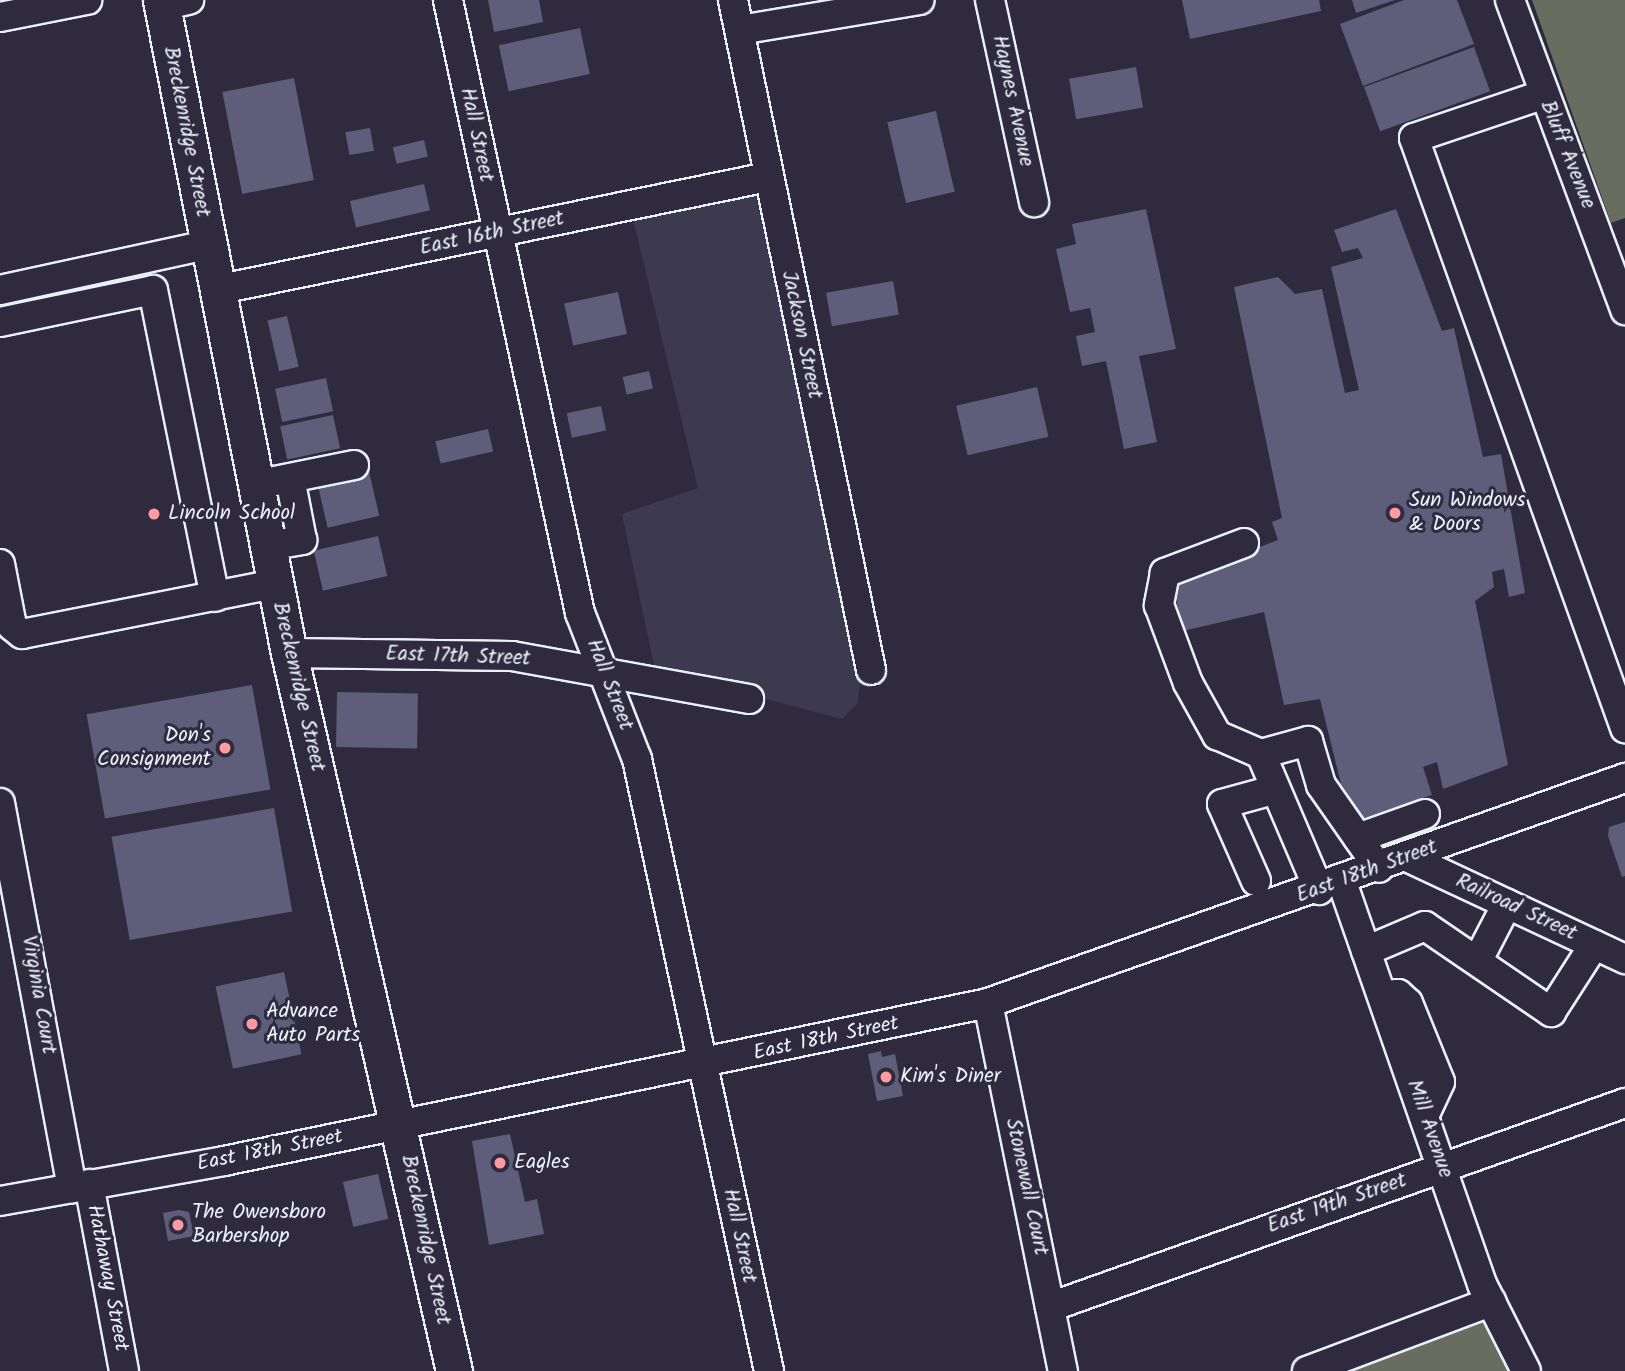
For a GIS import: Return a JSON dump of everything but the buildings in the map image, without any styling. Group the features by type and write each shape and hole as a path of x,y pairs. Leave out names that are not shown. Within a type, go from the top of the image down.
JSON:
{"main road":[{"name":"Breckenridge Street","path":"170,2 207,246 289,653 400,1125 454,1371"}],"street":[{"path":"0,17 87,0"},
{"name":"Hall Street","path":"447,0 580,613 606,671 637,759 769,1371"},
{"name":"Jackson Street","path":"733,0 871,670"},
{"path":"740,30 920,0"},
{"name":"Haynes Avenue","path":"990,0 1034,202"},
{"name":"Bluff Avenue","path":"1510,0 1542,95 1625,310"},
{"path":"1542,95 1413,138 1625,728"},
{"name":"East 16th Street","path":"216,290 768,177"},
{"path":"0,290 207,246"},
{"path":"0,322 153,290 215,597"},
{"path":"256,485 354,464"},
{"path":"268,546 302,540 290,478"},
{"path":"1244,543 1165,573 1159,605 1188,683 1217,736 1261,754 1308,741 1321,785 1379,868"},
{"path":"0,564 12,626 22,634 275,584"},
{"name":"East 17th Street","path":"289,653 512,656 749,699"},
{"name":"Mill Avenue","path":"1261,754 1273,790 1366,951 1491,1302 1526,1371"},
{"name":"East 18th Street","path":"0,1201 703,1065 988,1003 1330,886 1625,778"},
{"path":"1256,881 1222,804 1273,790"},
{"name":"Virginia Court","path":"0,803 81,1186"},
{"path":"1358,838 1425,814"},
{"name":"Railroad Street","path":"1407,857 1625,959"},
{"path":"1479,958 1507,904"},
{"path":"1366,951 1425,926 1479,958 1550,1012 1594,945"},
{"name":"Stonewall Court","path":"988,1003 1063,1371"},
{"name":"East 19th Street","path":"1050,1307 1625,1103"},
{"name":"Hathaway Street","path":"81,1186 124,1371"},
{"path":"1307,1371 1491,1302"}],"shaded area":[{"path":"755,192 860,685 857,704 842,719 655,670 622,514 698,488 633,219"}],"green space":[{"path":"1532,0 1625,0 1625,218 1611,223"},
{"path":"1491,1302 1526,1371 1307,1371"}],"place":[{"name":"Sun Windows & Doors","path":"1395,513"},
{"name":"Lincoln School","path":"154,514"},
{"name":"Don's Consignment","path":"225,748"},
{"name":"Advance Auto Parts","path":"252,1024"},
{"name":"Kim's Diner","path":"886,1077"},
{"name":"Eagles","path":"500,1163"},
{"name":"The Owensboro Barbershop","path":"178,1225"}]}
